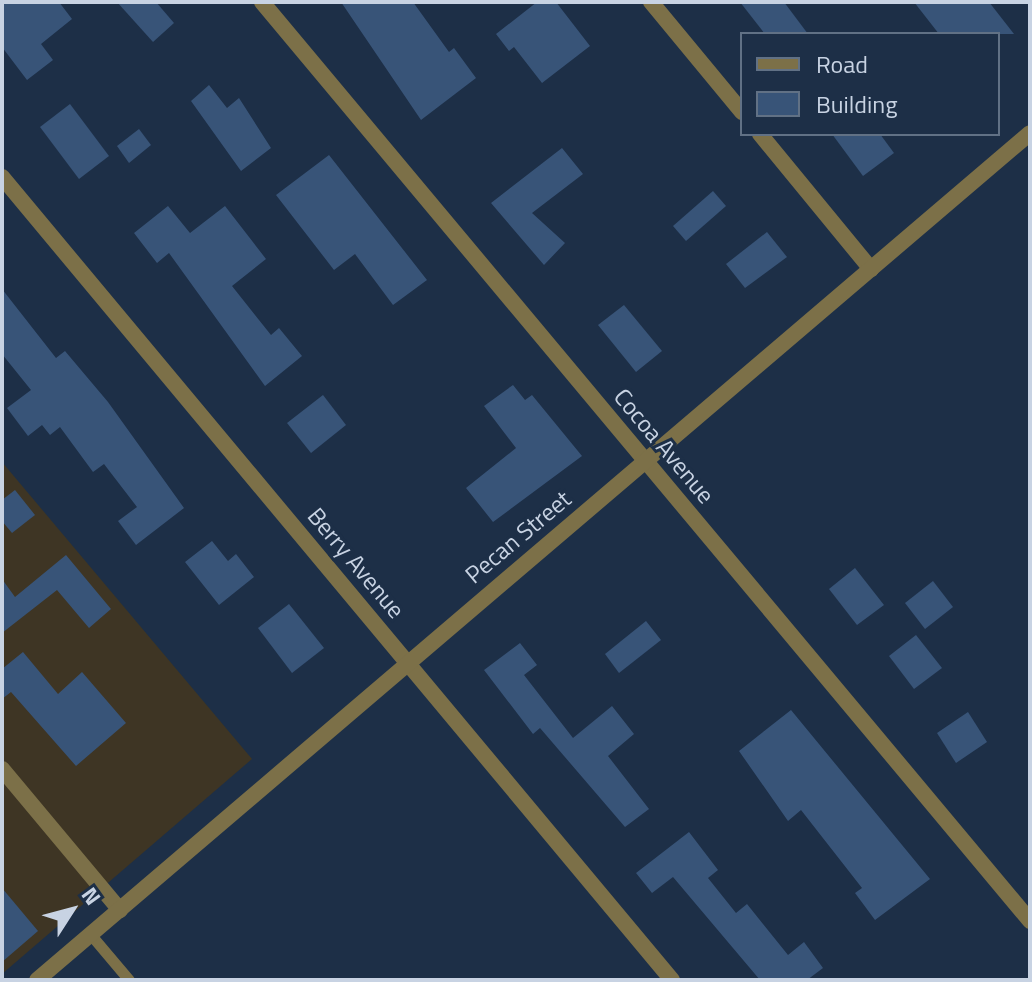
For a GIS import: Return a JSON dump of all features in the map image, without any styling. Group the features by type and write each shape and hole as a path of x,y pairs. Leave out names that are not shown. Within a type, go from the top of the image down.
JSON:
{"street":[{"name":"Cocoa Avenue","path":"262,2 1030,921"},
{"path":"651,2 740,110"},
{"name":"Pecan Street","path":"37,980 1030,133"},
{"path":"762,136 871,269"},
{"name":"Berry Avenue","path":"2,177 672,980"},
{"path":"2,769 120,910"}],"lane":[{"path":"91,935 129,980"}],"shaded area":[{"path":"2,462 252,759 2,974"}],"building":[{"path":"2,2 59,2 72,19 41,44 53,60 27,80 2,47"},
{"path":"117,2 156,2 174,23 153,42"},
{"path":"341,2 413,2 449,52 454,48 476,78 421,120"},
{"path":"537,2 556,2 590,46 542,83 514,47 509,51 496,34"},
{"path":"740,2 784,2 806,32 763,32"},
{"path":"914,2 989,2 1014,34 1000,32 937,32"},
{"path":"209,85 227,108 239,98 271,148 241,171 191,101"},
{"path":"70,104 109,156 79,179 40,127"},
{"path":"139,129 151,145 129,163 117,146"},
{"path":"833,136 881,136 894,153 863,176"},
{"path":"562,148 583,174 532,213 565,243 544,265 491,203"},
{"path":"329,155 427,280 393,305 355,254 334,270 276,195"},
{"path":"713,191 726,206 686,241 673,226"},
{"path":"168,206 190,233 225,206 266,259 232,286 271,335 279,328 302,356 265,386 169,253 157,263 134,233"},
{"path":"767,232 787,257 745,288 726,264"},
{"path":"2,289 56,358 65,351 108,402 184,508 136,545 118,521 137,507 104,464 93,472 60,427 50,435 42,425 28,436 7,408 31,390 2,354"},
{"path":"624,305 662,351 636,372 598,325"},
{"path":"513,385 525,400 532,395 582,456 493,522 466,488 516,448 484,406"},
{"path":"323,395 346,425 311,453 287,423"},
{"path":"15,490 35,515 12,533 2,521 2,500"},
{"path":"212,541 228,561 236,554 254,577 219,605 185,562"},
{"path":"66,555 111,609 89,628 57,590 2,633 2,579 15,597"},
{"path":"855,568 884,605 857,625 829,589"},
{"path":"933,581 953,607 925,629 905,603"},
{"path":"289,604 324,648 292,673 258,628"},
{"path":"646,621 661,640 619,673 605,654"},
{"path":"916,635 942,668 914,689 889,656"},
{"path":"520,643 537,665 524,675 573,738 612,706 634,734 608,756 649,809 625,827 540,728 533,734 484,670"},
{"path":"23,652 58,694 82,672 126,723 76,766 11,692 2,699 2,669"},
{"path":"791,710 930,879 875,920 855,893 862,888 801,810 788,821 739,751"},
{"path":"968,712 987,742 956,763 937,733"},
{"path":"689,832 718,870 708,878 736,913 747,904 788,955 804,942 823,968 807,980 760,980 673,877 652,893 636,873"},
{"path":"2,888 38,931 2,962"}]}
